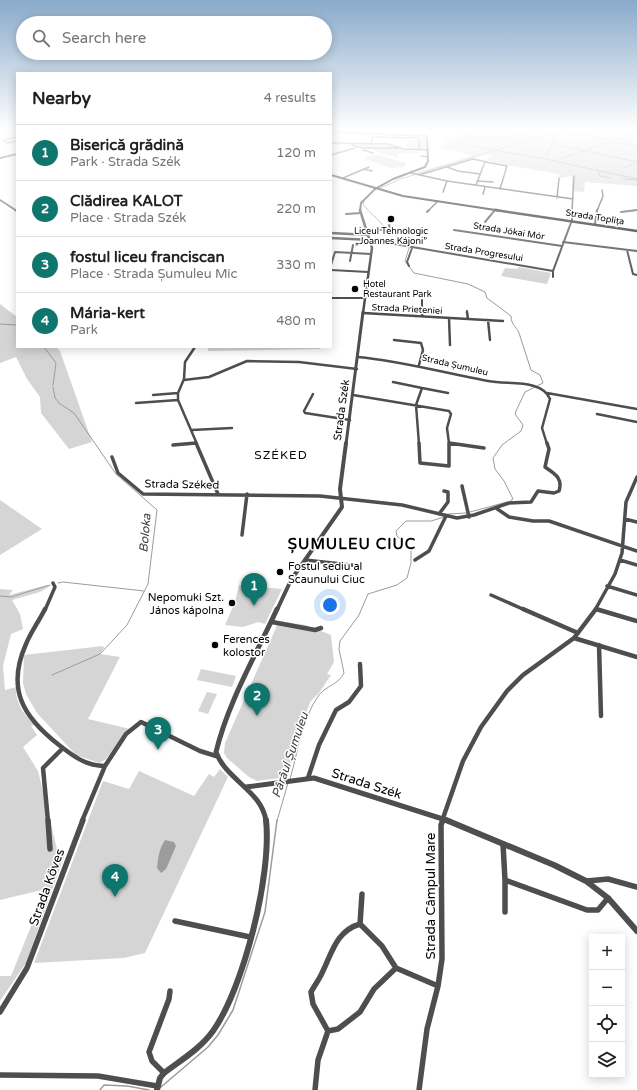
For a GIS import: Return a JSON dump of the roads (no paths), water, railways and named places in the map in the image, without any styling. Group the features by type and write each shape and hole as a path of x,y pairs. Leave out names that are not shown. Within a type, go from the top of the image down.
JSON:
{"main road":[{"name":"Strada Toplița","path":"352,181 408,197 637,231"},
{"path":"376,189 389,181"}],"street":[{"path":"443,192 448,181 557,198 573,199"},
{"path":"476,185 478,181"},
{"path":"485,181 493,182"},
{"path":"500,189 502,181"},
{"path":"557,198 559,181"},
{"path":"553,277 553,271 571,220 574,181"},
{"path":"483,194 485,186"},
{"path":"346,214 361,213 360,206 362,200 376,189"},
{"path":"595,224 596,211 603,196 602,190"},
{"path":"0,200 16,210"},
{"path":"427,212 438,201"},
{"path":"485,222 496,209"},
{"path":"620,212 632,212 637,210"},
{"path":"632,212 633,217"},
{"name":"Strada Szék","path":"216,756 223,728 291,580 342,507 340,498 371,254 371,240 361,213"},
{"path":"332,233 368,233 388,229 390,228 389,225"},
{"name":"Strada Jókai Mór","path":"454,230 562,246"},
{"path":"383,237 383,243"},
{"path":"332,238 371,240"},
{"name":"Strada Progresului","path":"371,240 410,248 553,271"},
{"path":"563,242 637,251"},
{"path":"350,261 353,245"},
{"path":"409,266 406,262 410,248"},
{"path":"627,250 633,274 637,274"},
{"path":"332,261 334,252 371,254"},
{"path":"332,270 368,272"},
{"path":"332,298 365,298"},
{"path":"422,300 422,316"},
{"path":"467,311 468,319"},
{"name":"Strada Prieteniei","path":"363,313 502,321"},
{"name":"Strada Prieteniei","path":"449,318 450,345"},
{"path":"488,320 490,340"},
{"path":"394,340 420,343 422,350 419,365"},
{"path":"194,348 185,362 184,380 178,393 178,400 218,494"},
{"name":"Strada Șumuleu","path":"358,357 392,360 491,381 517,383 536,387 547,393 637,409"},
{"path":"184,380 209,377 247,361 299,362 357,368"},
{"path":"393,382 448,393"},
{"path":"353,395 416,406 451,412 447,428 449,466 420,463 416,406 422,388"},
{"path":"153,395 178,393"},
{"path":"340,498 402,505 457,518 496,508 509,503 531,502 538,491 554,493 559,491 561,484 559,477 545,467 549,449 542,428 549,407 550,399 547,393"},
{"path":"313,394 304,411 305,413 335,419 350,420"},
{"path":"136,403 178,400"},
{"path":"597,414 637,422"},
{"path":"192,430 232,428"},
{"path":"173,445 196,442"},
{"path":"448,443 484,448"},
{"name":"Strada Széked","path":"112,457 118,473 143,494 247,494 340,498"},
{"name":"Strada Câmpul Mare","path":"419,1090 427,1028 438,986 443,948 440,832 443,819 469,749 481,727 499,700 523,675 574,638 596,609 620,560 624,548 627,498 637,477"},
{"path":"462,486 468,514"},
{"path":"438,514 449,500 448,492 444,491"},
{"path":"242,535 247,494"},
{"path":"496,508 509,517 528,521 549,521 624,548 637,551"},
{"path":"414,560 429,551 446,516"},
{"path":"625,518 637,522"},
{"path":"305,560 360,566"},
{"path":"620,560 637,565"},
{"path":"53,583 55,587 53,593 22,654 19,684 23,705 27,715 41,730 75,758 97,766 105,766"},
{"path":"607,586 637,594"},
{"path":"491,595 578,633"},
{"path":"596,609 637,621"},
{"path":"272,622 315,630 321,628"},
{"path":"574,638 637,657"},
{"path":"599,645 601,716"},
{"path":"308,778 319,745 336,710 350,702 362,686 360,664"},
{"name":"Strada Köves","path":"0,1012 27,968 74,841 105,766 126,736 138,722 141,722 200,751 216,756"},
{"path":"50,848 43,768 63,748"},
{"path":"0,1074 98,1076 157,1088 164,1073 196,1050 212,1032 228,1003 250,937 262,882 267,828 263,810 246,787 222,766 216,756"},
{"name":"Strada Szék","path":"246,787 308,778 326,781 443,819 569,872 586,881 608,898 637,931"},
{"path":"503,844 506,912"},
{"path":"586,881 608,879 637,887"},
{"path":"505,880 587,910 598,910 608,898"},
{"path":"362,894 360,924 382,946 396,968 438,986"},
{"path":"175,921 250,937"},
{"path":"315,1090 318,1060 328,1031 314,1003 312,990 318,981 335,945 345,930 355,924 360,924"},
{"path":"328,1031 338,1029 360,1012 374,989 396,968"},
{"path":"164,1073 154,1064 150,1057 150,1052 159,1022 169,999 170,991"}],"waterway":[{"name":"Pârâul Șumuleu","path":"381,188 396,181"},
{"name":"Pârâul Șumuleu","path":"364,201 363,204 385,228"},
{"name":"Pârâul Șumuleu","path":"388,229 409,245"},
{"name":"Pârâul Șumuleu","path":"409,248 405,261 414,273 468,284 485,292 487,298 511,316 512,322 519,333 531,370 540,375 543,383 525,392 516,411 515,414 523,425 521,431 502,445 493,458 495,469 504,481 513,499 510,501"},
{"name":"Boloka","path":"0,324 16,325"},
{"name":"Boloka","path":"45,348 56,363 53,385"},
{"name":"Boloka","path":"52,675 100,654 127,625 148,584 157,510 116,474 74,413 60,404 55,398 53,387"},
{"name":"Pârâul Șumuleu","path":"470,512 507,502"},
{"name":"Pârâul Șumuleu","path":"448,514 466,513"},
{"name":"Pârâul Șumuleu","path":"290,779 304,725 313,704 319,695 339,680 344,673 339,649 340,641 359,615 368,594 397,585 407,578 411,563 411,550 397,536 396,531 406,521 431,521 444,517"},
{"path":"58,583 63,582 144,591"},
{"path":"0,596 11,597 50,585"},
{"name":"Pârâul Șumuleu","path":"277,821 288,783"},
{"name":"Pârâul Șumuleu","path":"161,1087 208,1047 218,1035 233,1010 265,912 277,820"},
{"name":"Pârâul Șumuleu","path":"100,1090 104,1085 127,1086 149,1090"}],"place":[{"name":"Liceul Tehnologic „Joannes Kájoni”","path":"391,219"},
{"name":"Hotel Restaurant Park","path":"355,289"},
{"name":"Fostul sediu al Scaunului Ciuc","path":"280,572"},
{"name":"Nepomuki Szt. János kápolna","path":"232,603"},
{"name":"Biserică grădină","path":"254,606"},
{"name":"Ferences kolostor","path":"215,645"},
{"name":"Clădirea KALOT","path":"257,716"},
{"name":"fostul liceu franciscan","path":"158,750"},
{"name":"Mária-kert","path":"115,897"}],"district":[{"name":"SZÉKED","path":"281,455"},
{"name":"ȘUMULEU CIUC","path":"352,544"}]}
